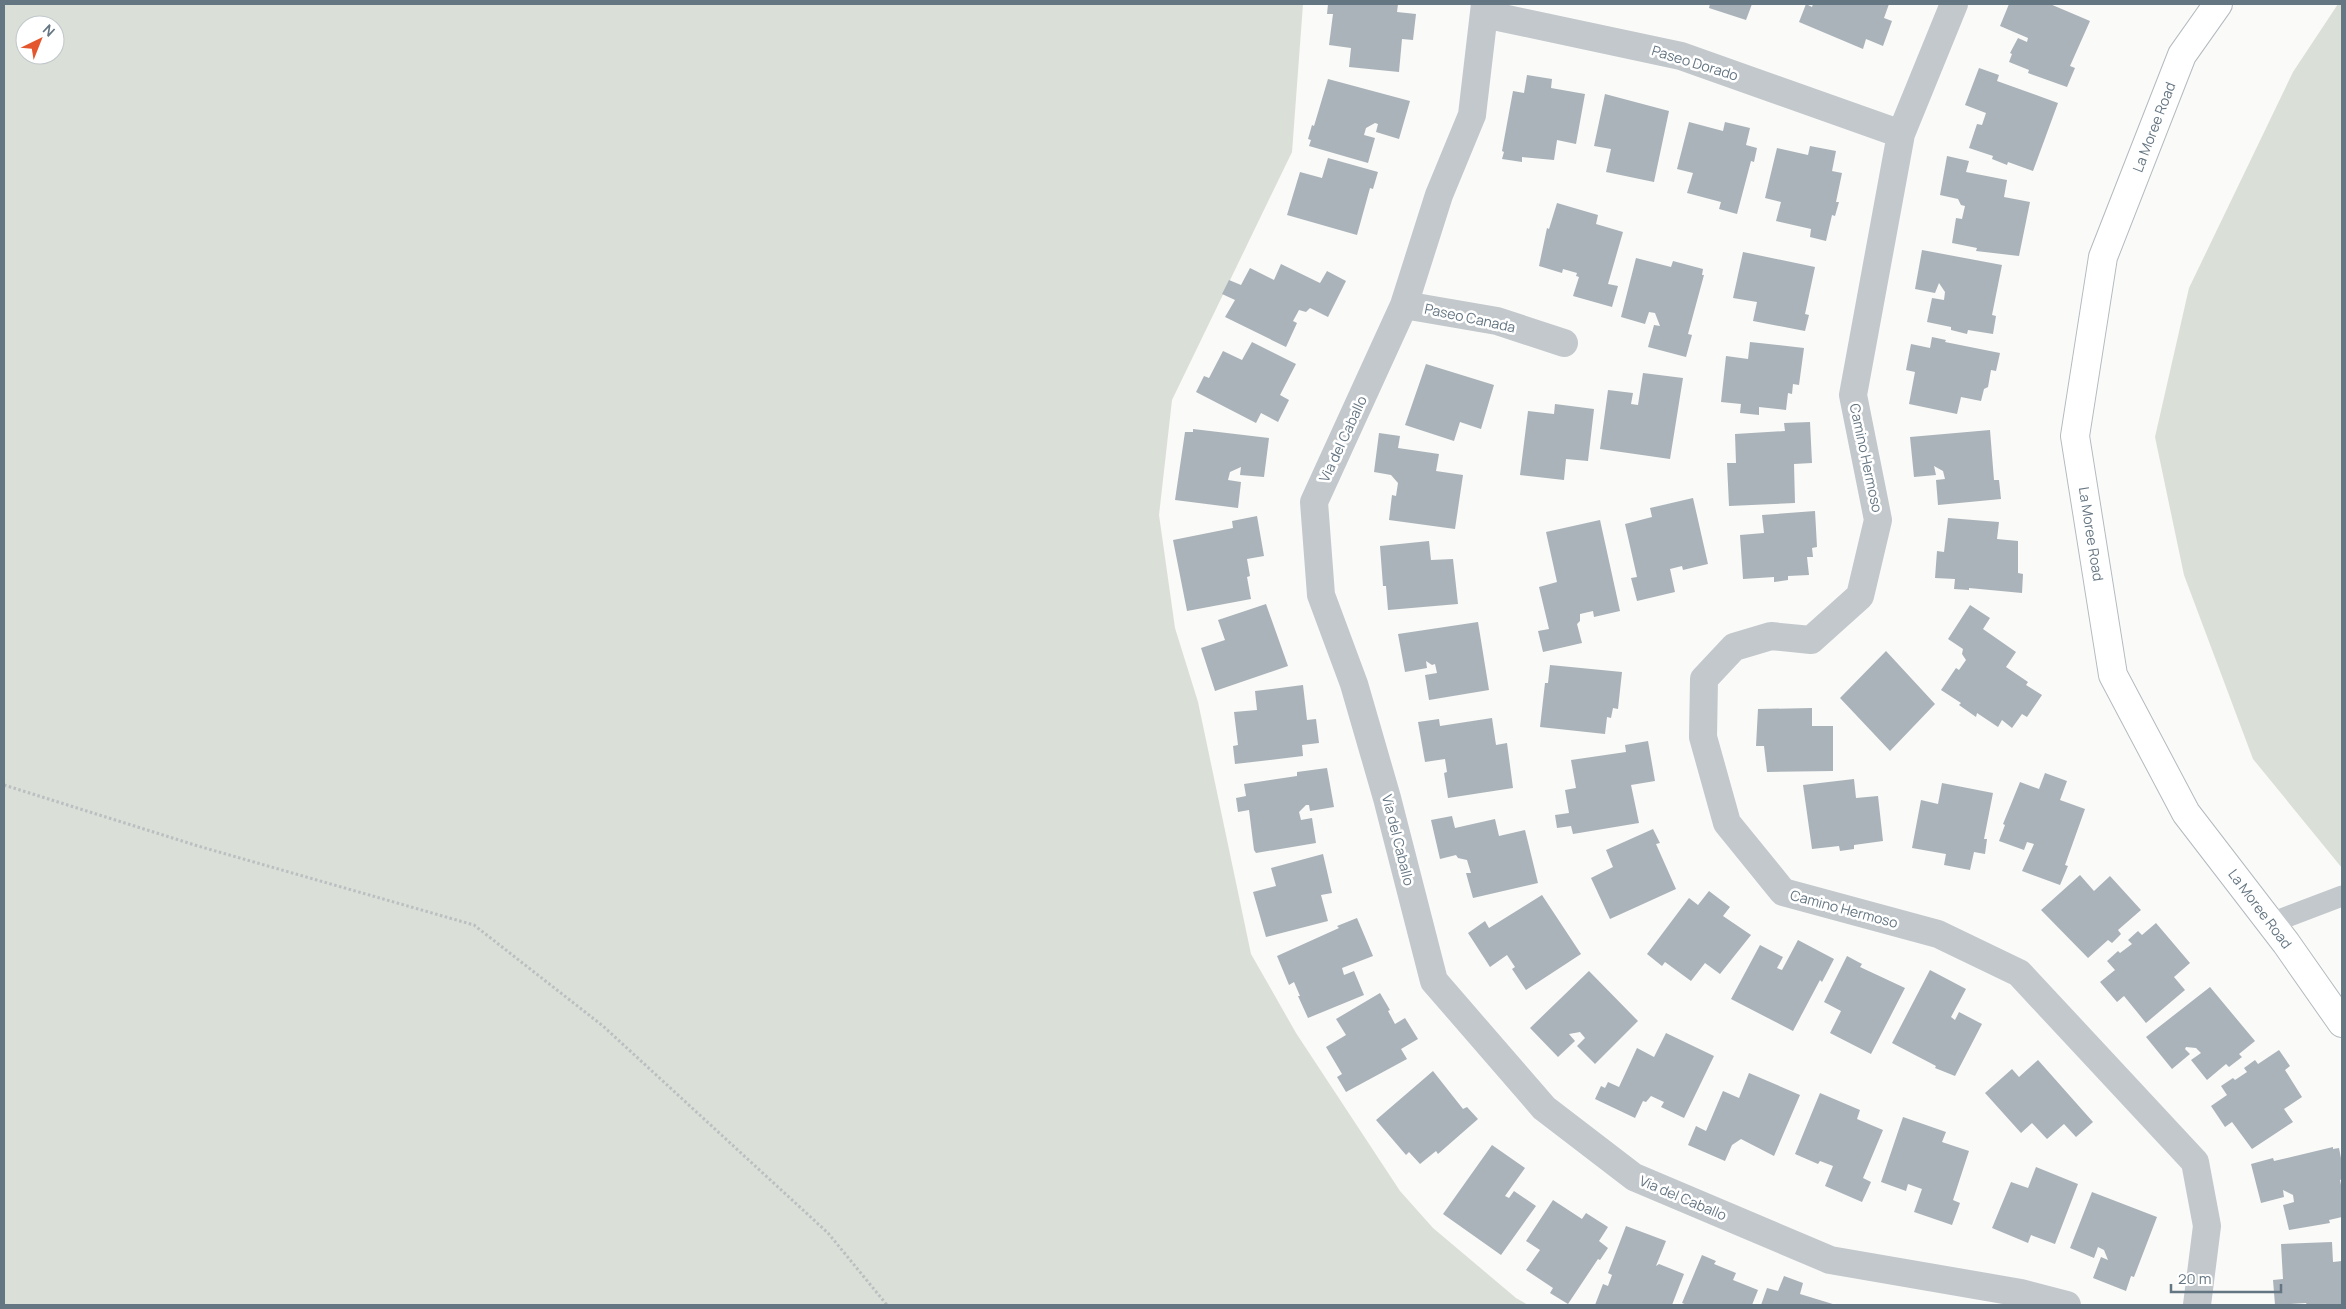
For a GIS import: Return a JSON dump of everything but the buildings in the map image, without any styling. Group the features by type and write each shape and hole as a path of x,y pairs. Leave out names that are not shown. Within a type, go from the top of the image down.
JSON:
{"street":[{"name":"Camino Hermoso","path":"1954,4 1901,134 1853,395 1878,520 1860,596 1811,640 1770,636 1734,647 1704,679 1703,737 1727,823 1782,892 1938,934 2020,973 2195,1162 2207,1226 2197,1305"},
{"name":"La Moree Road","path":"2218,4 2182,55 2104,257 2075,436 2114,675 2186,813 2271,922 2342,1023"},
{"name":"Paseo Dorado","path":"1484,9 1681,56 1901,134"},
{"name":"Via del Caballo","path":"1484,9 1472,115 1439,194 1404,305 1314,502 1322,594 1354,684 1387,798 1434,981 1544,1108 1634,1177 1830,1260 2021,1293 2067,1305"},
{"name":"Paseo Canada","path":"1404,305 1497,321 1564,343"}],"lane":[{"path":"2271,922 2342,896"}],"path":[{"path":"4,785 198,846 474,925 610,1032 828,1233 887,1305"}],"shaded area":[{"path":"4,4 1303,4 1292,152 1172,400 1159,515 1175,628 1198,702 1251,954 1296,1033 1400,1191 1433,1228 1516,1298 1528,1305 4,1305"},
{"path":"2338,4 2342,4 2342,868 2253,759 2184,575 2155,437 2189,288 2293,72"}]}
